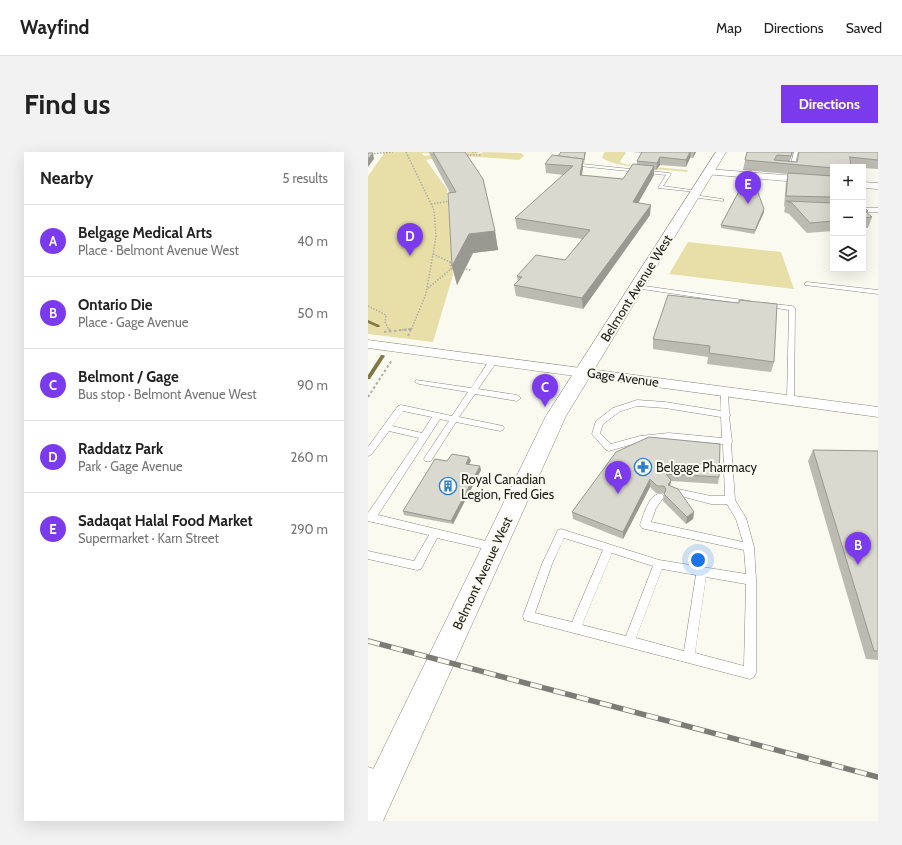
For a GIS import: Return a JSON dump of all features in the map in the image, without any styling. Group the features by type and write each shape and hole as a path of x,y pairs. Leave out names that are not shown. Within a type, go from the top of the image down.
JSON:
{"street":[{"name":"Belmont Avenue West","path":"368,816 377,776 494,547 556,416 721,152"},
{"path":"708,172 830,182"},
{"path":"871,186 878,198"},
{"name":"Gage Avenue","path":"368,344 584,371 878,412"}],"lane":[{"path":"781,168 792,169 796,152"},
{"path":"568,163 669,174 660,187 695,193 722,200"},
{"path":"866,210 878,210"},
{"path":"807,284 878,292"},
{"path":"637,287 792,308 791,400"},
{"path":"428,459 494,360"},
{"path":"419,382 517,398"},
{"path":"724,390 727,415 730,500 741,518 749,547 751,580 750,673 689,656 528,616 547,564 561,533 659,564 751,580"},
{"path":"727,415 665,404 637,403 616,410 600,423 596,434 609,448 640,439 669,436 728,442"},
{"path":"368,453 401,408 500,428"},
{"path":"438,415 369,517 494,547"},
{"path":"386,427 424,436"},
{"path":"673,491 710,500 730,500"},
{"path":"659,497 652,506 645,525 749,547"},
{"path":"368,555 417,566 435,532"},
{"path":"575,628 609,548"},
{"path":"629,641 659,564"},
{"path":"689,656 702,572"}],"path":[{"path":"368,154 392,152"},
{"path":"406,152 434,210 436,237 427,288 406,340"},
{"path":"460,155 481,155"},
{"path":"431,204 456,200"},
{"path":"433,254 450,262 456,262 459,265"},
{"path":"450,262 451,269"},
{"path":"427,288 451,269 472,270"},
{"path":"368,306 386,315 385,322 390,331"},
{"path":"382,332 411,329"},
{"path":"368,397 395,356"}],"shaded area":[{"path":"385,152 479,152 476,155 484,152 521,153 524,156 519,160 422,153 424,156 434,155 435,158 426,160 447,189 453,275 433,342 368,334 368,176"},
{"path":"605,152 625,152 626,153 620,161 621,163 629,165 688,170 687,172 616,164 607,161 602,157"},
{"path":"688,242 781,252 794,289 669,274"}],"building":[{"path":"433,152 465,152 483,179 495,231 469,234 452,266 448,193 456,192"},
{"path":"561,152 585,152 584,160 558,156"},
{"path":"642,152 690,152 686,160 660,157 657,163 637,161"},
{"path":"747,152 792,152 791,156 777,155 774,160 797,162 799,152 878,152 878,160 849,157 851,164 830,164 830,168 745,160"},
{"path":"368,153 373,153 368,159"},
{"path":"552,155 583,159 580,175 623,179 633,164 654,166 633,202 651,205 582,298 514,285 522,277 517,276 536,255 565,260 590,230 515,218 573,166 545,164"},
{"path":"788,173 830,176 830,197 786,196"},
{"path":"747,176 752,176 764,209 755,230 721,225"},
{"path":"786,201 830,203 830,221 810,223 792,203"},
{"path":"866,212 872,217 866,218"},
{"path":"668,295 739,303 739,300 777,304 774,362 709,353 710,346 653,339"},
{"path":"649,437 720,444 719,477 666,474 671,480 668,485 678,489 694,512 687,517 664,494 666,490 664,486 657,486 650,479 623,532 572,512 616,452"},
{"path":"813,450 878,451 878,651 874,651"},
{"name":"Royal Canadian Legion, Fred Gies","path":"452,454 469,457 466,464 480,466 451,521 403,511 435,459 447,461"}],"waterway":[{"path":"368,321 378,326"},
{"path":"368,378 383,356"}],"railway":[{"path":"368,641 878,777"}],"place":[{"name":"Sadaqat Halal Food Market","path":"748,204"},
{"name":"Raddatz Park","path":"410,256"},
{"name":"Belmont / Gage","path":"545,407"},
{"name":"Belgage Pharmacy","path":"643,467"},
{"name":"Royal Canadian Legion, Fred Gies","path":"448,486"},
{"name":"Belgage Medical Arts","path":"618,494"},
{"name":"Ontario Die","path":"858,565"}]}
